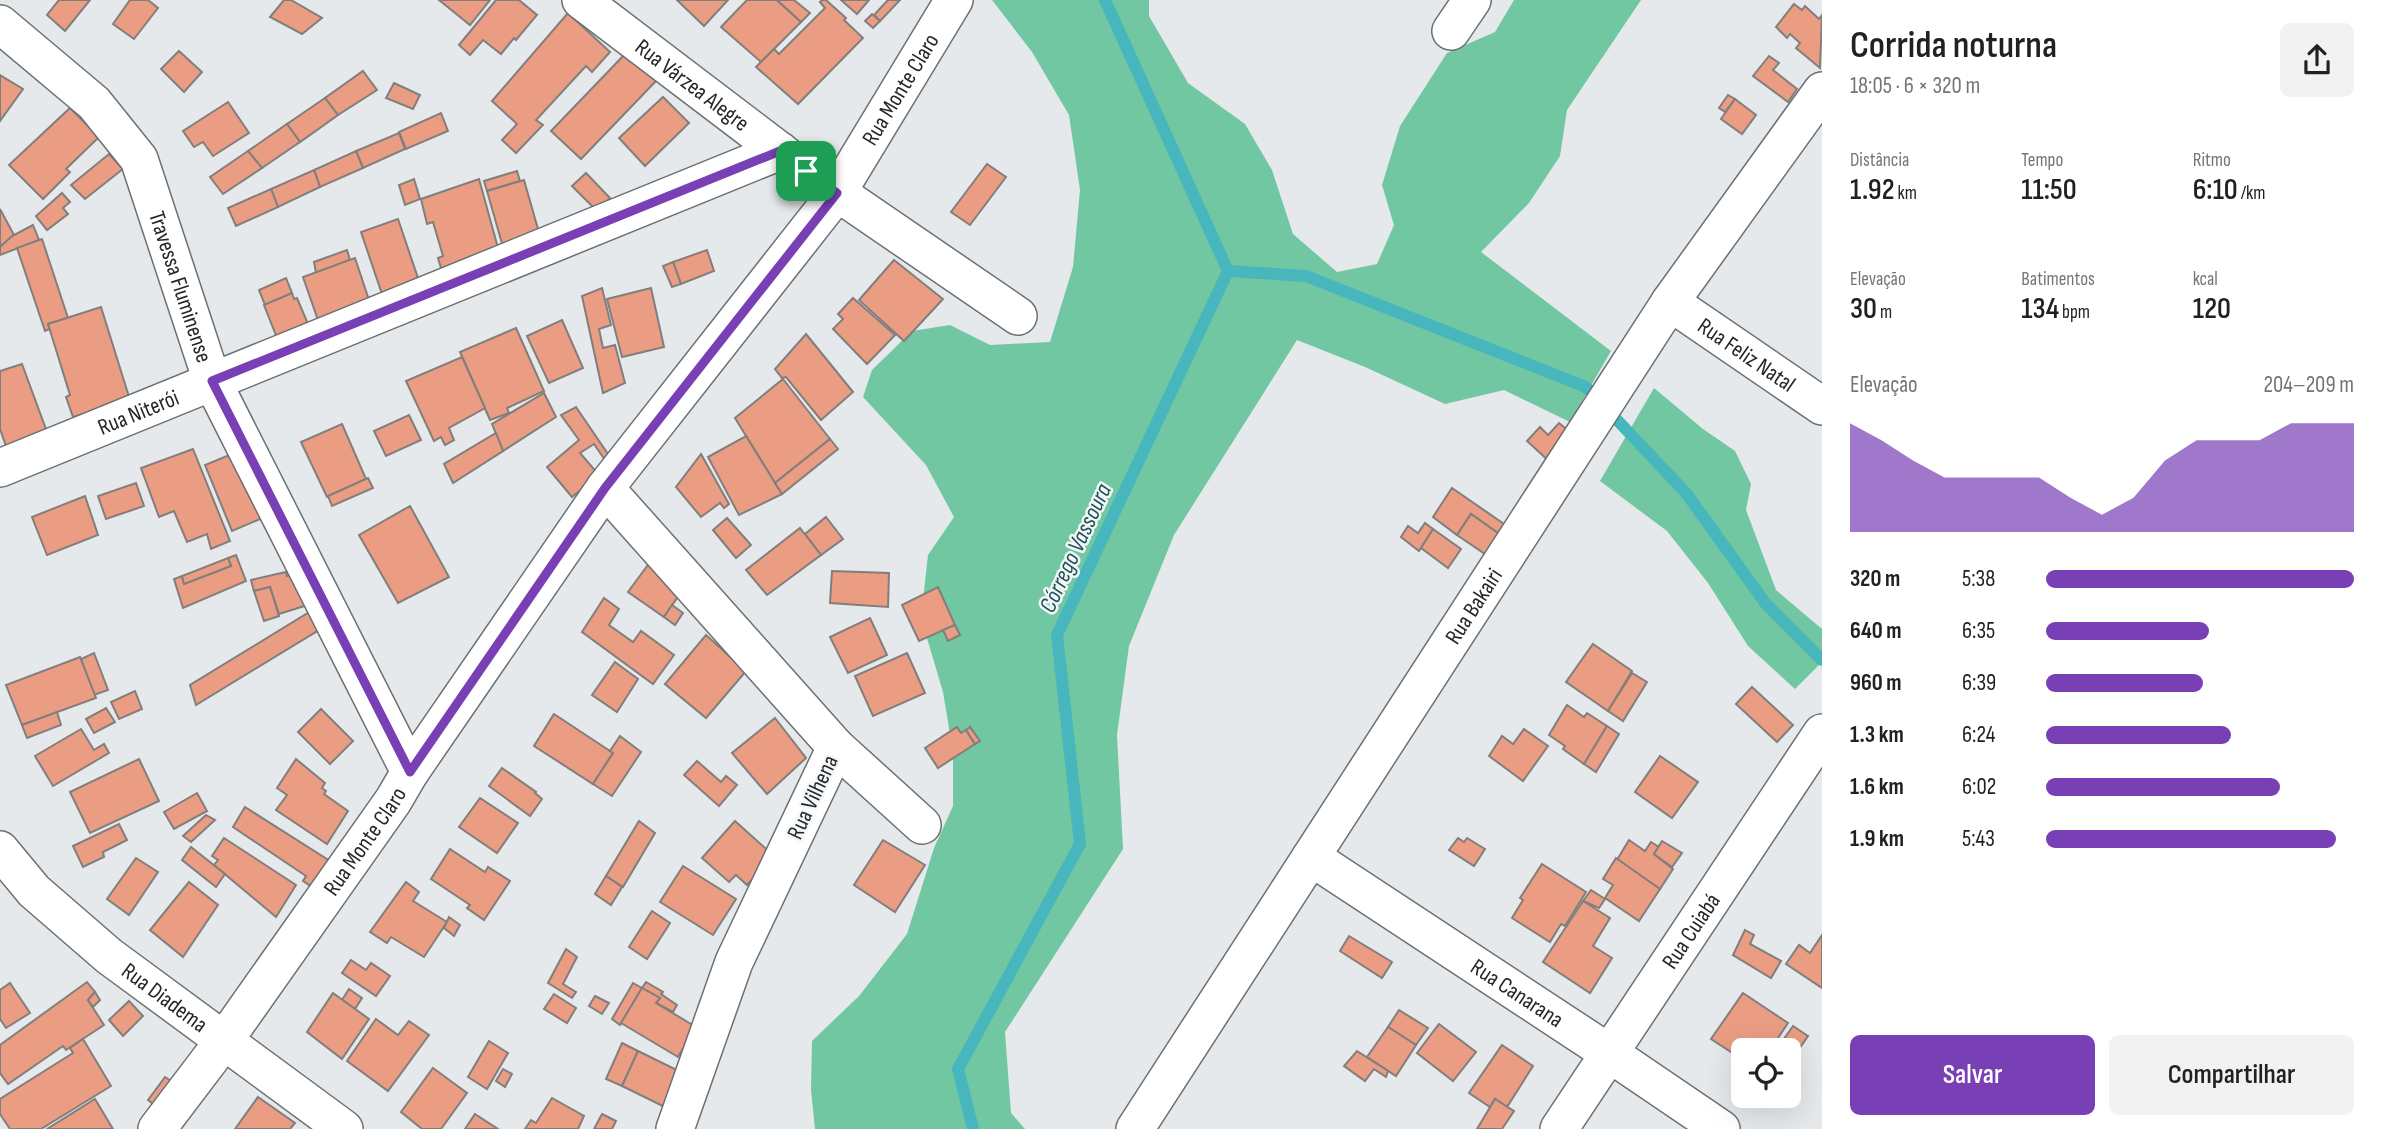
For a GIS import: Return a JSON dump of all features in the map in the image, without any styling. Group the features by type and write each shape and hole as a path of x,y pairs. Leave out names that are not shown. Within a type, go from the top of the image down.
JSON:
{"street":[{"name":"Rua Várzea Alegre","path":"581,0 837,193 1018,316"},
{"name":"Rua Monte Claro","path":"157,1129 223,1042 393,800 605,488 837,193 954,0"},
{"path":"1451,31 1472,0"},
{"name":"Travessa Fluminense","path":"0,24 94,103 139,159 212,381 410,772"},
{"name":"Rua Bakairi","path":"1135,1129 1670,302 1822,91"},
{"name":"Rua Niterói","path":"0,468 780,151"},
{"name":"Rua Feliz Natal","path":"1670,302 1822,406"},
{"name":"Rua Vilhena","path":"605,488 836,747 734,962 675,1129"},
{"name":"Rua Cuiabá","path":"1559,1129 1822,733"},
{"path":"836,747 922,825"},
{"name":"Rua Diadema","path":"0,850 34,891 100,948 223,1042 345,1129"},
{"name":"Rua Canarana","path":"1311,857 1721,1129"}],"green space":[{"path":"992,0 1149,0 1149,16 1188,83 1245,124 1272,170 1293,234 1337,272 1377,264 1394,225 1382,185 1400,126 1447,53 1495,32 1514,0 1641,0 1567,110 1560,156 1529,203 1481,252 1611,351 1570,422 1504,390 1445,404 1365,367 1297,340 1174,535 1129,646 1117,735 1123,849 1005,1032 1011,1113 1025,1129 815,1129 811,1090 812,1041 859,996 907,934 934,848 953,806 953,752 943,692 921,618 928,555 954,517 926,465 863,397 872,370 912,331 950,325 990,345 1050,342 1073,267 1080,190 1069,115 1032,52"},
{"path":"1654,388 1703,429 1735,451 1751,484 1746,510 1776,590 1822,629 1822,662 1795,689 1748,646 1708,583 1667,531 1600,481"}],"building":[{"path":"59,0 90,0 65,31 47,15"},
{"path":"130,0 148,0 158,8 134,39 113,24"},
{"path":"284,0 291,0 322,18 302,34 270,17"},
{"path":"439,0 490,0 470,25"},
{"path":"496,0 519,0 537,15 501,54 483,40 470,55 459,45"},
{"path":"677,0 728,0 704,26"},
{"path":"747,0 777,0 801,22 761,62 721,27"},
{"path":"777,0 794,0 810,13 801,22"},
{"path":"826,0 846,18 844,20 863,38 798,104 756,67 774,49 779,54 825,8 820,2"},
{"path":"841,0 869,0 857,14"},
{"path":"888,0 900,0 880,21 874,15"},
{"path":"1794,4 1802,10 1805,6 1819,19 1822,15 1820,68 1796,48 1800,43 1790,34 1787,38 1776,27"},
{"path":"568,13 610,52 592,72 586,66 536,120 543,125 516,153 502,140 517,124 492,101"},
{"path":"872,14 880,21 873,28 865,21"},
{"path":"179,51 202,72 184,92 161,69"},
{"path":"626,53 656,81 581,159 551,131"},
{"path":"1769,56 1779,63 1773,70 1797,89 1788,102 1753,76"},
{"path":"363,71 377,90 338,115 325,98"},
{"path":"0,75 23,89 0,121"},
{"path":"394,83 420,95 413,109 386,98"},
{"path":"1728,95 1735,99 1725,112 1719,108"},
{"path":"663,97 689,123 645,166 619,138"},
{"path":"325,98 338,115 300,142 287,124"},
{"path":"1735,99 1756,115 1742,134 1721,119"},
{"path":"228,102 249,133 213,156 203,142 194,147 183,131"},
{"path":"70,108 99,137 66,169 70,172 43,199 9,165"},
{"path":"441,113 448,131 406,149 399,132"},
{"path":"287,124 300,142 262,168 248,151"},
{"path":"399,133 405,149 363,168 356,151"},
{"path":"248,151 262,168 223,194 210,177"},
{"path":"356,151 363,168 320,187 314,170"},
{"path":"109,154 123,169 85,199 71,185"},
{"path":"987,164 1006,177 970,225 951,212"},
{"path":"314,170 320,187 278,207 271,189"},
{"path":"517,171 520,181 487,191 484,181"},
{"path":"586,173 610,198 597,211 572,186"},
{"path":"414,179 420,199 405,205 399,185"},
{"path":"479,179 501,259 444,278 438,258 443,256 433,222 427,224 421,199"},
{"path":"524,180 540,236 503,247 487,191"},
{"path":"271,189 278,207 236,226 228,208"},
{"path":"62,193 70,202 63,208 68,214 47,230 36,216"},
{"path":"0,209 14,235 0,247"},
{"path":"398,219 420,284 383,297 361,232"},
{"path":"33,225 39,240 0,255 0,247 12,236"},
{"path":"42,239 68,318 48,324 50,329 45,331 17,248"},
{"path":"347,250 350,260 316,273 314,262"},
{"path":"707,250 714,271 681,284 673,262"},
{"path":"355,258 371,306 319,323 303,277"},
{"path":"894,260 943,299 904,341 859,300"},
{"path":"673,262 681,284 672,287 663,266"},
{"path":"286,278 292,293 265,305 259,290"},
{"path":"602,288 611,325 599,329 603,348 615,345 625,383 603,393 582,296"},
{"path":"651,288 664,347 622,357 607,299"},
{"path":"292,293 294,299 297,298 308,324 277,338 264,305"},
{"path":"853,298 895,335 867,364 833,329 843,319 838,314"},
{"path":"101,307 130,400 73,417 66,397 70,395 48,324"},
{"path":"562,320 583,368 549,383 527,336"},
{"path":"516,328 544,391 507,408 509,413 490,420 460,352"},
{"path":"806,334 853,392 821,420 786,377 782,378 775,369"},
{"path":"462,357 485,408 449,428 454,440 445,445 441,437 434,441 406,381"},
{"path":"22,364 47,432 6,446 0,429 0,371"},
{"path":"783,379 830,439 775,483 735,418"},
{"path":"544,393 556,417 503,451 492,424"},
{"path":"576,407 612,460 607,463 594,444 580,453 599,475 572,497 547,467 579,440 561,415"},
{"path":"409,415 421,440 386,456 374,431"},
{"path":"1559,423 1575,436 1551,463 1527,441 1540,427 1548,435"},
{"path":"342,424 366,479 327,497 301,442"},
{"path":"496,433 503,451 453,483 444,464"},
{"path":"746,436 782,494 739,515 708,457"},
{"path":"830,439 838,449 782,494 775,483"},
{"path":"193,449 230,541 211,549 207,534 187,542 174,511 159,517 141,468"},
{"path":"239,451 267,516 232,531 205,465"},
{"path":"701,454 729,504 724,508 720,503 701,517 676,487"},
{"path":"368,478 373,488 332,506 328,496"},
{"path":"136,483 144,506 106,519 98,496"},
{"path":"1452,488 1507,526 1502,536 1471,514 1457,535 1433,517"},
{"path":"85,496 98,535 47,555 32,517"},
{"path":"410,506 449,577 398,603 359,535"},
{"path":"1471,514 1502,536 1488,556 1457,535"},
{"path":"826,517 843,539 821,555 805,534"},
{"path":"727,518 751,545 736,558 713,530"},
{"path":"1425,523 1433,529 1419,551 1401,537 1408,526 1418,533"},
{"path":"800,528 821,555 767,595 746,570"},
{"path":"1433,529 1461,549 1448,568 1421,548"},
{"path":"236,555 246,581 183,608 174,579 182,576 184,584 231,566 228,558"},
{"path":"228,558 231,566 184,584 182,576"},
{"path":"653,558 688,582 664,617 628,592"},
{"path":"304,571 314,603 279,614 270,587 254,591 251,580"},
{"path":"832,571 889,573 888,607 830,603"},
{"path":"270,587 279,616 264,621 254,591"},
{"path":"938,587 955,625 919,641 902,605"},
{"path":"604,598 619,609 609,625 633,642 641,631 674,655 653,684 582,632"},
{"path":"672,605 683,613 675,625 664,617"},
{"path":"311,611 319,630 196,705 190,685"},
{"path":"870,618 887,655 848,673 830,637"},
{"path":"955,625 960,635 948,641 943,630"},
{"path":"706,635 746,671 706,718 665,684"},
{"path":"1593,644 1632,671 1608,711 1566,682"},
{"path":"94,653 108,690 94,695 81,659"},
{"path":"907,653 925,693 873,716 855,676"},
{"path":"80,657 96,698 22,725 6,685"},
{"path":"615,662 638,679 617,712 592,695"},
{"path":"1632,673 1647,682 1623,721 1608,711"},
{"path":"1752,687 1793,725 1777,742 1736,704"},
{"path":"135,691 142,709 119,719 111,702"},
{"path":"1567,705 1584,717 1587,713 1607,726 1584,764 1549,735"},
{"path":"106,708 115,722 94,733 86,719"},
{"path":"321,709 353,741 330,764 298,732"},
{"path":"57,712 61,725 27,738 22,725"},
{"path":"554,714 613,753 593,784 534,746"},
{"path":"775,718 806,758 767,794 732,753"},
{"path":"1607,726 1619,734 1596,772 1584,764"},
{"path":"957,727 961,733 966,730 975,744 938,768 925,748"},
{"path":"970,727 980,741 975,744 966,730"},
{"path":"81,729 94,750 104,744 109,753 53,786 35,756"},
{"path":"1524,729 1548,746 1523,781 1489,756 1502,736 1513,744"},
{"path":"620,736 641,752 612,796 593,784 613,753 610,751"},
{"path":"1660,756 1698,782 1672,818 1635,792"},
{"path":"139,759 159,801 90,833 70,792"},
{"path":"296,759 325,783 322,788 326,791 324,794 348,811 327,844 276,810 287,795 277,788"},
{"path":"697,761 721,782 726,776 737,785 719,806 684,775"},
{"path":"502,768 542,799 530,816 489,786"},
{"path":"197,793 207,811 174,829 164,812"},
{"path":"480,798 518,823 497,853 459,827"},
{"path":"245,807 330,861 312,887 303,881 306,876 233,827"},
{"path":"206,815 215,820 191,842 183,836"},
{"path":"639,821 655,833 623,887 606,876"},
{"path":"735,821 774,856 747,885 736,875 729,882 702,858"},
{"path":"119,824 127,840 103,852 104,857 83,867 73,846"},
{"path":"224,838 296,885 276,917 214,865 218,860 212,856"},
{"path":"1458,838 1464,842 1467,838 1485,849 1474,866 1449,850"},
{"path":"883,840 925,865 895,912 854,885"},
{"path":"1629,840 1645,851 1651,842 1659,847 1654,854 1673,869 1660,889 1617,860"},
{"path":"1662,841 1682,853 1672,867 1654,854"},
{"path":"191,847 225,874 216,887 182,860"},
{"path":"450,849 485,872 488,867 510,881 484,920 467,908 470,905 431,879"},
{"path":"136,858 158,872 129,915 107,899"},
{"path":"1616,858 1660,889 1639,921 1605,898 1613,885 1603,879"},
{"path":"1542,864 1586,892 1565,926 1561,924 1550,942 1512,918 1523,900 1520,898"},
{"path":"683,866 736,899 713,935 660,902"},
{"path":"606,876 622,887 611,905 595,894"},
{"path":"189,882 218,905 183,957 150,930"},
{"path":"406,882 419,892 413,901 447,922 424,957 391,937 387,943 370,932"},
{"path":"1591,890 1605,899 1599,908 1583,901"},
{"path":"1583,901 1610,918 1593,946 1612,958 1590,993 1543,962"},
{"path":"652,911 670,923 647,959 629,947"},
{"path":"449,917 460,925 454,936 444,928"},
{"path":"1745,930 1754,935 1750,944 1781,961 1771,978 1733,955"},
{"path":"1822,935 1822,988 1786,964 1799,945 1810,953"},
{"path":"1349,936 1392,962 1382,978 1340,951"},
{"path":"566,949 577,957 563,984 576,992 572,998 548,983"},
{"path":"351,960 366,970 371,963 390,976 376,996 342,973"},
{"path":"87,982 95,992 88,1000 104,1025 66,1050 63,1046 8,1084 0,1073 0,1045"},
{"path":"646,982 677,1005 673,1012 656,1003 660,998 642,988"},
{"path":"10,983 30,1013 6,1028 0,1019 0,990"},
{"path":"633,983 642,988 620,1025 612,1019"},
{"path":"642,988 660,998 656,1003 696,1027 678,1057 621,1023"},
{"path":"349,989 362,998 355,1009 342,1000"},
{"path":"95,992 100,1000 93,1007 88,1000"},
{"path":"333,993 369,1019 342,1059 307,1032"},
{"path":"1743,993 1788,1023 1778,1038 1731,1038 1731,1052 1711,1039"},
{"path":"554,994 576,1008 567,1023 544,1009"},
{"path":"595,996 609,1003 602,1014 589,1006"},
{"path":"129,1001 143,1016 123,1036 109,1020"},
{"path":"1399,1010 1428,1028 1416,1045 1388,1027"},
{"path":"376,1019 398,1035 409,1021 429,1035 388,1091 347,1061"},
{"path":"1439,1024 1476,1052 1453,1081 1417,1053"},
{"path":"1793,1026 1808,1036 1801,1046 1801,1038 1784,1038"},
{"path":"1388,1027 1416,1045 1396,1076 1367,1057"},
{"path":"83,1039 111,1086 41,1129 10,1129 0,1114 0,1099 73,1053 70,1048"},
{"path":"489,1041 508,1053 487,1089 468,1077"},
{"path":"622,1043 638,1051 622,1086 606,1079"},
{"path":"1502,1045 1533,1066 1507,1107 1495,1099 1490,1107 1469,1093"},
{"path":"638,1051 685,1074 673,1111 622,1086"},
{"path":"1357,1051 1388,1071 1386,1077 1374,1069 1365,1081 1344,1066"},
{"path":"433,1068 467,1093 441,1129 422,1129 401,1112"},
{"path":"503,1069 512,1074 505,1087 496,1081"},
{"path":"165,1077 174,1083 156,1106 148,1100"},
{"path":"258,1097 295,1123 290,1129 235,1129"},
{"path":"552,1098 584,1116 578,1129 525,1129 531,1120 536,1123"},
{"path":"95,1099 113,1129 47,1129"},
{"path":"1495,1099 1514,1111 1502,1129 1477,1129"},
{"path":"475,1114 498,1129 465,1129"},
{"path":"602,1114 616,1121 612,1129 594,1129"}],"waterway":[{"name":"Córrego Vassoura","path":"973,1129 958,1069 1080,844 1057,635 1228,271 1105,0"},
{"path":"1228,271 1306,276 1586,387 1686,493 1766,604 1822,660"}],"route":[{"path":"780,151 806,171 837,193 605,488 410,772 212,381 780,151"}]}
